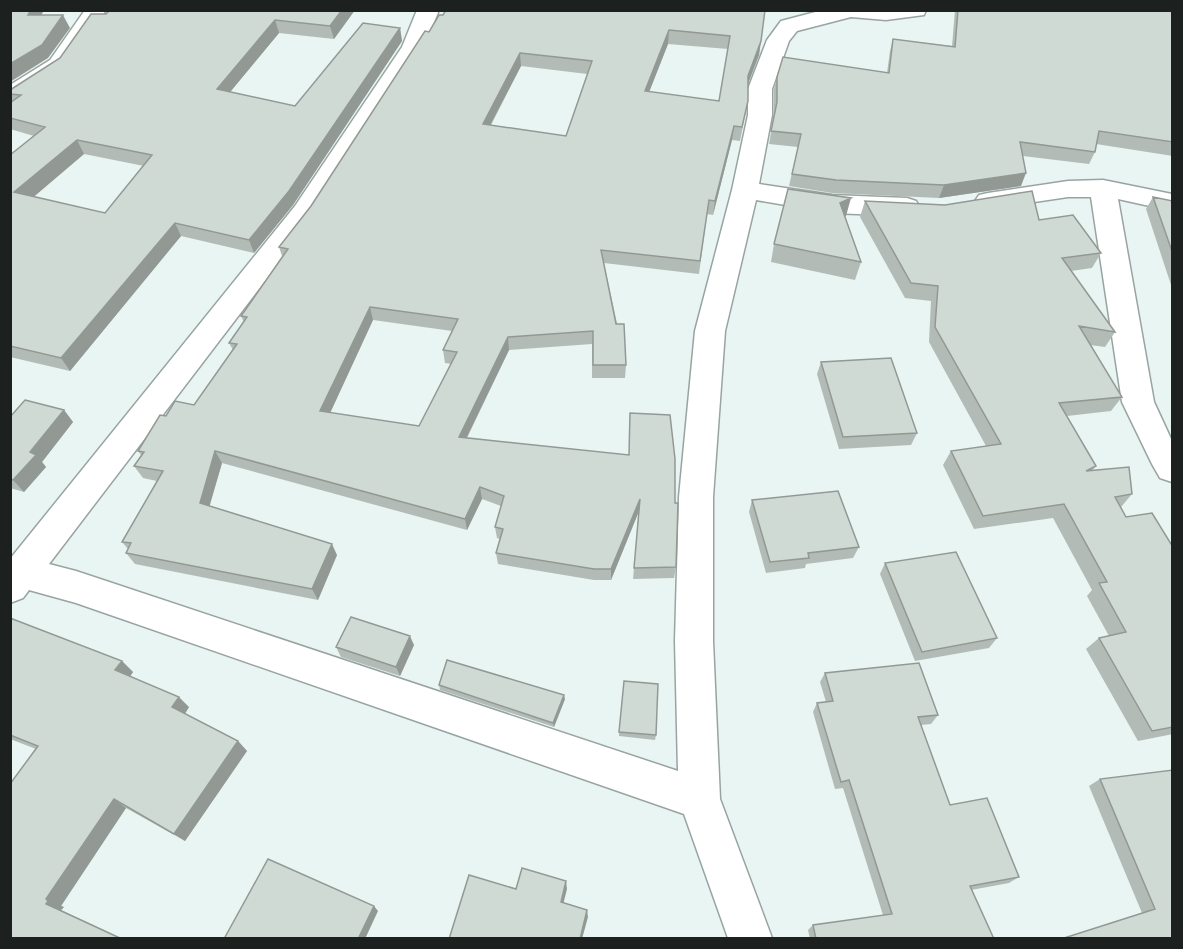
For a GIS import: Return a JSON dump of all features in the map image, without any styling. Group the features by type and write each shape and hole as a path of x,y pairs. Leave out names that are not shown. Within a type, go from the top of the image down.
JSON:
{"street":[{"path":"10,96 58,65 96,10"},
{"path":"17,580 304,212 413,47 428,10"},
{"path":"750,939 699,799 694,642 697,485 710,331 745,190 760,115 760,89 778,40 790,18 851,11 885,14 916,10"},
{"path":"1103,188 1138,402 1169,457"},
{"path":"962,205 1068,189 1103,188 1173,202"},
{"path":"745,190 832,204 927,208"},
{"path":"17,580 76,587 699,799"}],"building":[{"path":"10,10 31,10 28,15 63,15 42,45 10,64"},
{"path":"110,10 342,10 330,26 275,20 217,89 295,106 363,23 400,28 289,191 249,240 175,223 61,358 10,346 10,155 45,127 10,118 10,103 21,95 10,94 10,90 60,58 91,14 106,14","holes":["77,140 152,155 105,213 14,192"]},
{"path":"446,10 765,10 761,41 748,76 748,101 742,127 734,126 715,201 709,200 700,261 601,250 616,324 624,324 626,365 593,365 593,331 508,337 459,437 629,455 630,413 670,415 675,459 675,503 678,503 676,567 634,568 640,499 611,569 594,569 496,553 503,529 495,527 504,496 480,487 465,519 215,451 200,503 332,544 312,589 126,553 131,543 122,542 163,471 134,466 144,452 138,451 160,415 166,416 175,401 194,405 237,344 229,343 247,317 241,316 288,249 279,247 311,206 425,31 429,32 439,15 443,15","holes":["669,30 730,36 719,101 645,91","520,53 592,61 566,136 483,124","370,307 458,319 443,350 457,352 419,426 320,411"]},
{"path":"958,10 1173,10 1173,142 1099,131 1095,152 1020,142 1026,173 944,185 836,180 792,174 801,134 771,131 777,102 777,77 783,57 889,73 893,39 955,47"},
{"path":"788,189 851,198 840,203 861,262 774,244"},
{"path":"1032,191 1039,220 1073,215 1101,253 1062,258 1115,332 1079,326 1122,397 1059,403 1096,466 1086,471 1129,467 1132,494 1115,497 1126,517 1152,513 1173,544 1173,727 1152,731 1099,638 1126,632 1099,583 1107,582 1064,504 983,516 951,451 1001,444 935,327 938,286 911,283 865,201 945,205"},
{"path":"1153,197 1173,201 1173,254"},
{"path":"891,358 917,433 843,437 821,362"},
{"path":"25,400 64,410 30,452 36,455 13,480 10,479 10,417"},
{"path":"838,491 859,547 808,553 809,558 770,562 752,500"},
{"path":"956,552 997,638 922,652 885,563"},
{"path":"351,617 410,636 396,667 336,647"},
{"path":"10,618 122,661 115,670 179,697 172,707 238,741 174,834 114,799 46,899 48,901 46,904 122,939 10,939 10,784 38,746 10,735"},
{"path":"447,660 564,695 553,723 439,685"},
{"path":"919,663 938,715 918,717 950,805 987,798 1019,877 970,886 994,939 816,939 813,925 892,914 849,780 841,782 817,703 833,701 825,673"},
{"path":"624,681 658,684 656,735 619,732"},
{"path":"1173,770 1173,939 1061,939 1155,909 1100,779"},
{"path":"268,859 374,906 358,939 224,939"},
{"path":"522,868 566,881 561,902 587,910 580,939 449,939 469,875 516,889"}]}
